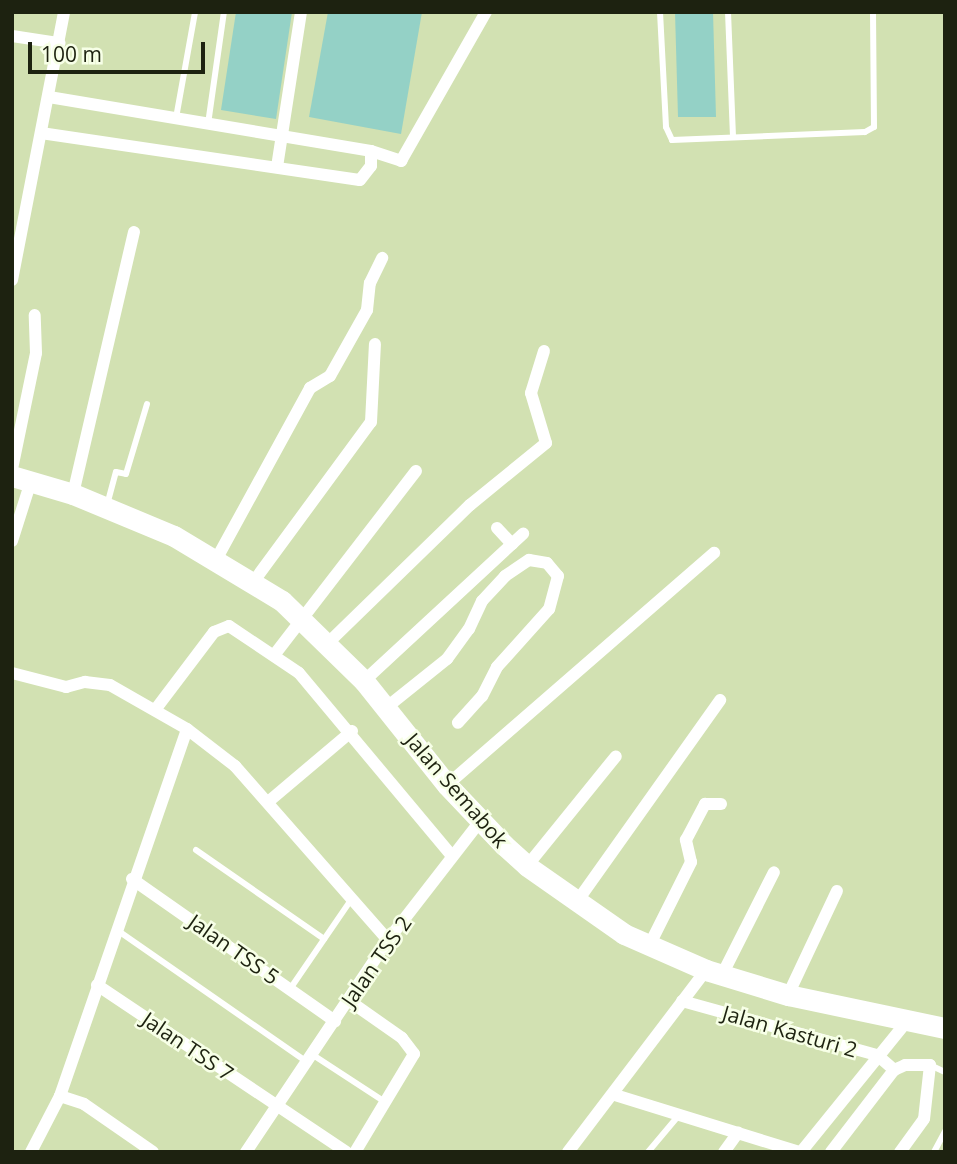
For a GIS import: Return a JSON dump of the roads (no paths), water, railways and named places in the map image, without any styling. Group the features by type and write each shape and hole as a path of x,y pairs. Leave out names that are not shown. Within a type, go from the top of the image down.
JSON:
{"main road":[{"name":"Jalan Semabok","path":"21,479 106,507 217,558 304,618 364,681 447,785 527,866 576,903 649,946 714,972 788,995 907,1021 944,1026"}],"street":[{"path":"12,280 64,12"},
{"path":"277,167 302,12"},
{"path":"48,97 370,151 401,161 486,12"},
{"path":"12,36 59,43"},
{"path":"41,133 360,180 372,166 370,151"},
{"path":"73,494 134,232"},
{"path":"217,558 310,388 330,376 367,310 370,283 382,258"},
{"path":"12,469 33,376 35,316"},
{"path":"254,581 371,422 375,344"},
{"path":"329,642 470,505 545,443 531,393 544,351"},
{"path":"275,654 416,471"},
{"path":"12,541 21,479"},
{"path":"497,528 512,544"},
{"path":"364,681 523,534"},
{"path":"447,785 714,553"},
{"path":"387,708 447,659 469,629 481,601 505,576 529,560 547,563 558,576 549,609 497,667 482,696 458,723"},
{"name":"Jalan Semabok","path":"155,710 214,632 229,626 275,654 299,673 352,731 452,856"},
{"path":"12,673 66,687 85,682 110,685 187,729 235,766 388,940"},
{"path":"576,903 720,700"},
{"path":"31,1152 60,1096 132,879 187,729"},
{"path":"268,802 352,731"},
{"path":"527,866 616,756"},
{"path":"649,946 691,862 686,840 705,804 721,804"},
{"name":"Jalan TSS 2","path":"246,1152 311,1059 388,940 481,820"},
{"path":"568,1152 615,1095 686,995 714,972 774,872"},
{"name":"Jalan TSS 5","path":"132,879 335,1021"},
{"path":"788,995 837,891"},
{"name":"Jalan TSS 7","path":"97,985 346,1152"},
{"name":"Jalan Kasturi 2","path":"686,995 881,1051 894,1070"},
{"path":"348,1000 412,1046 411,1064 355,1152"},
{"path":"615,1095 800,1152 907,1021"},
{"path":"831,1152 894,1070 905,1065 930,1065 924,1119 900,1152"},
{"path":"60,1096 84,1104 153,1152"},
{"path":"724,1152 738,1133"}],"lane":[{"path":"176,118 195,12"},
{"path":"208,124 224,12"},
{"path":"660,12 666,127 672,140 865,132 874,127 873,12"},
{"path":"728,12 733,136"},
{"path":"106,507 116,472 126,474 147,404"},
{"path":"196,850 324,939"},
{"path":"290,989 351,900"},
{"path":"116,929 311,1059 387,1103"},
{"path":"930,1065 945,1072"},
{"path":"648,1152 680,1115"},
{"path":"934,1152 945,1131"}]}
